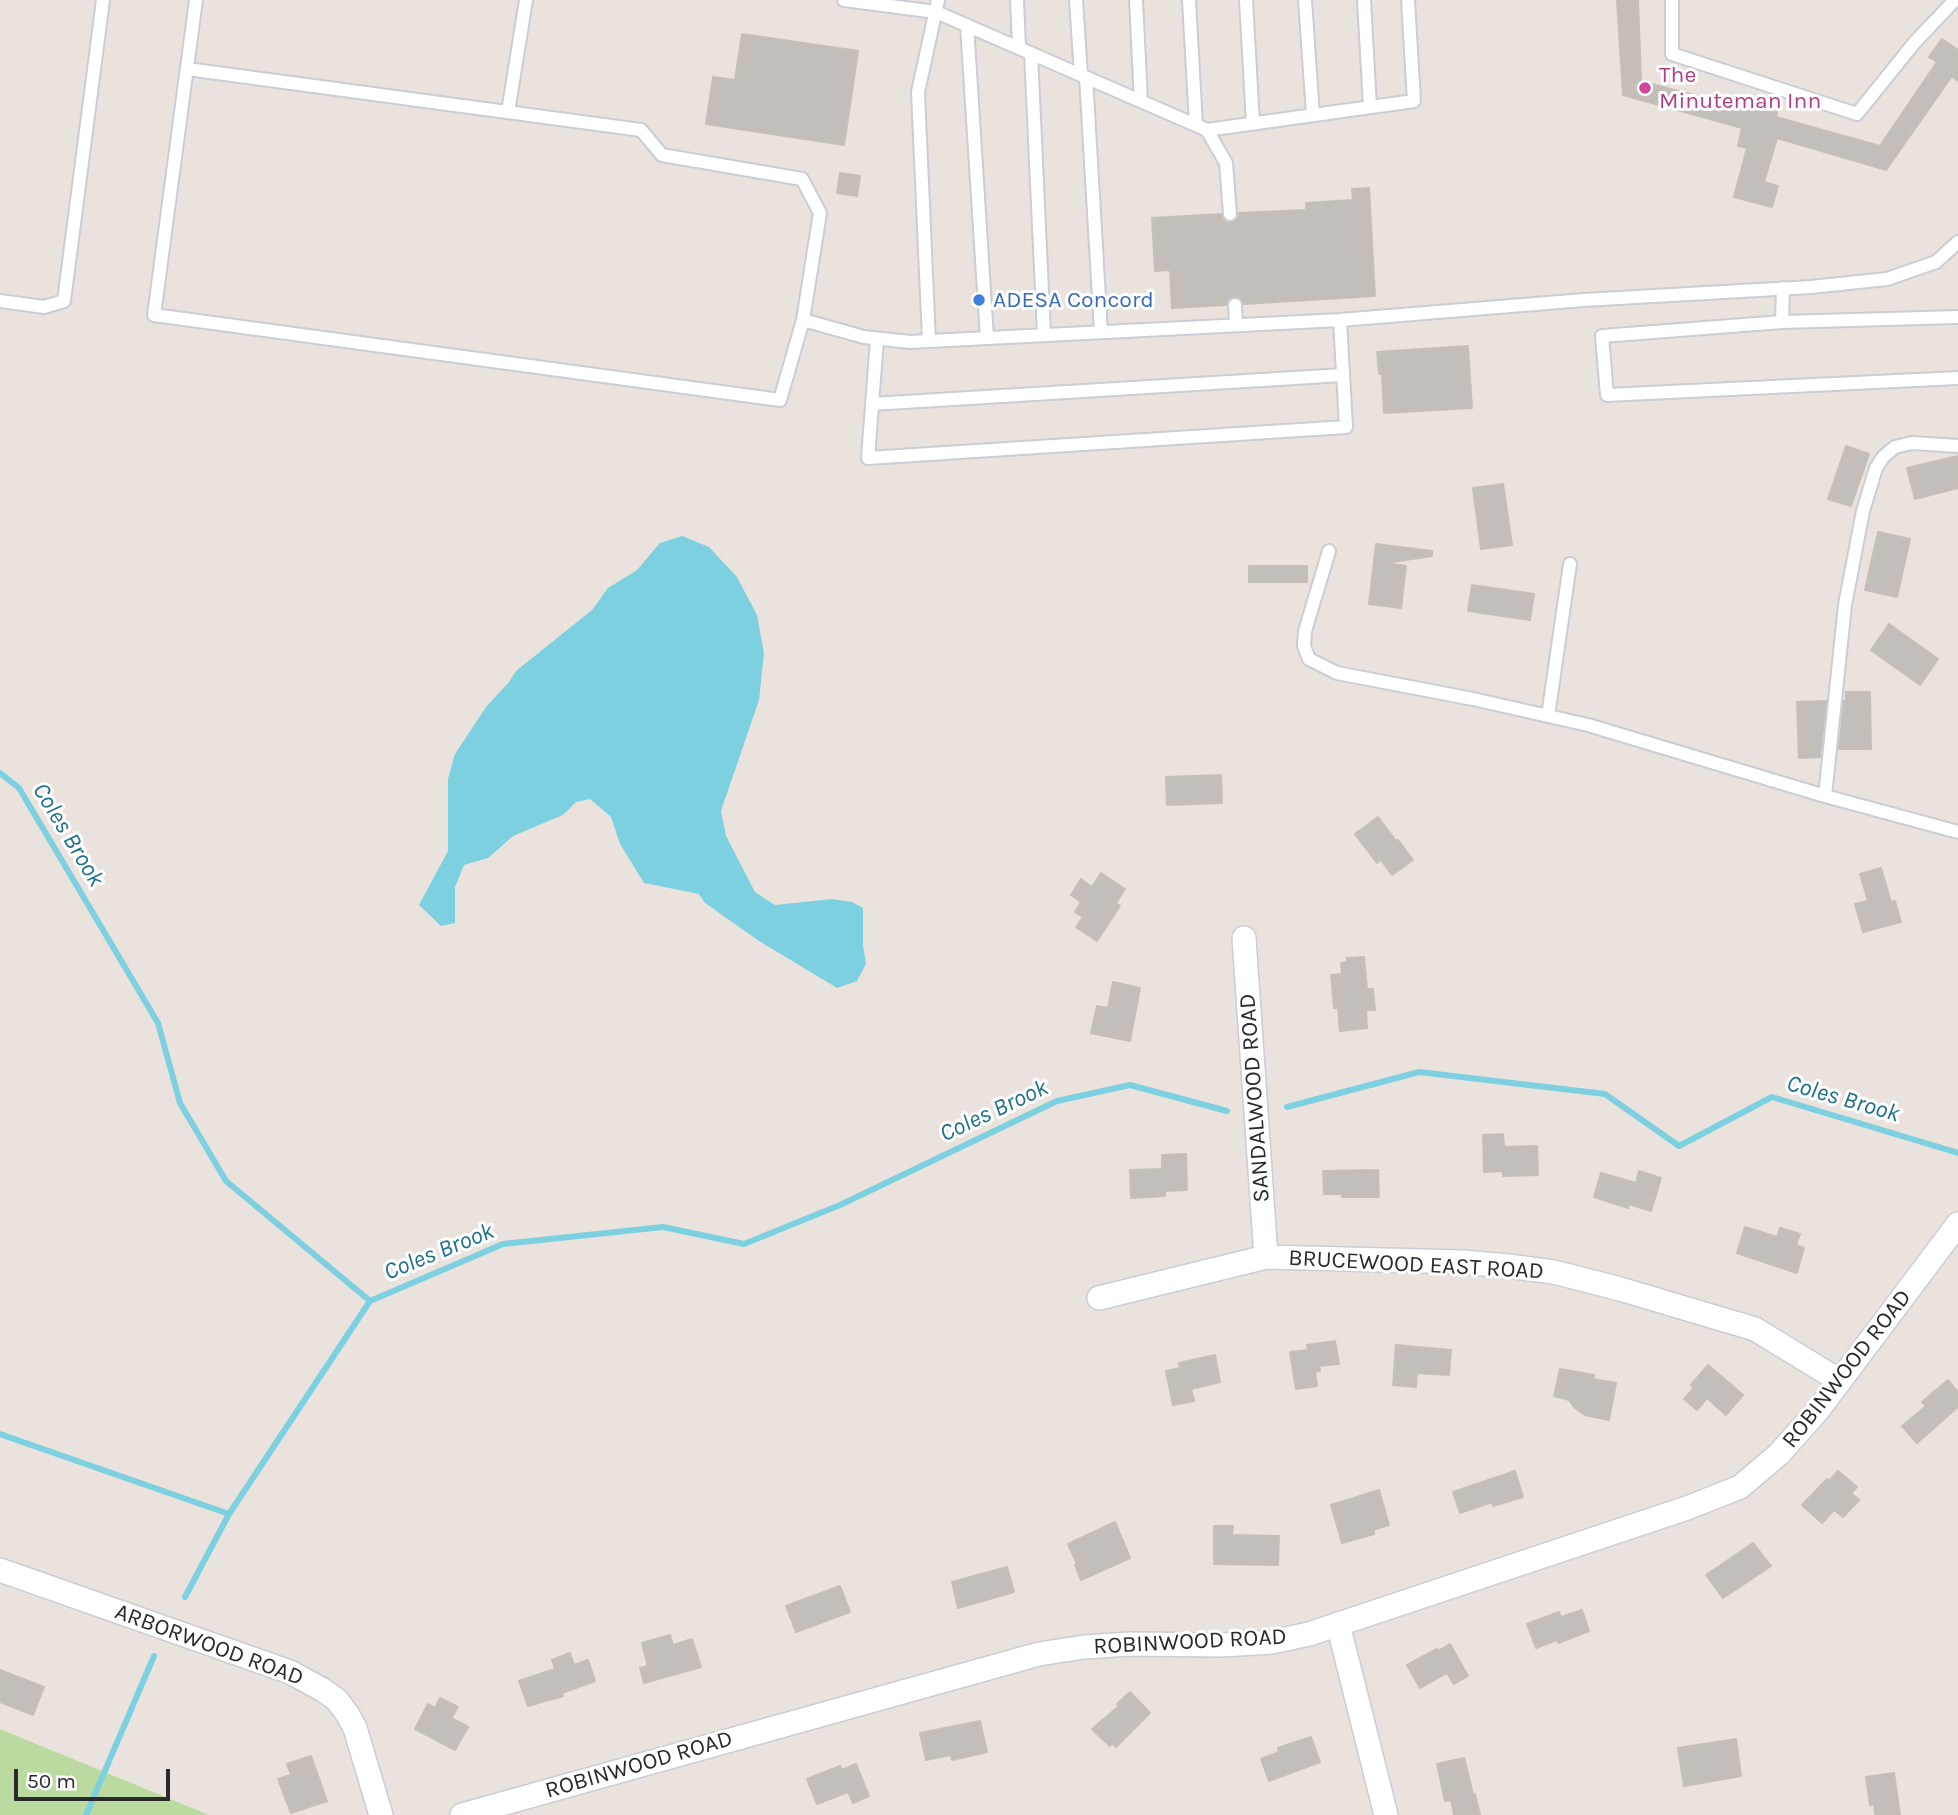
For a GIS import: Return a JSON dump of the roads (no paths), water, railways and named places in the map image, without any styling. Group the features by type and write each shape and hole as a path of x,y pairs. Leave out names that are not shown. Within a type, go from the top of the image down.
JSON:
{"street":[{"name":"SANDALWOOD ROAD","path":"1244,939 1266,1257"},
{"name":"ROBINWOOD ROAD","path":"462,1815 1039,1654 1130,1644 1222,1645 1272,1642 1309,1634 1687,1508 1740,1486 1779,1454 1818,1410 1958,1224"},
{"name":"BRUCEWOOD EAST ROAD","path":"1100,1298 1266,1257 1463,1262 1554,1272 1755,1329 1840,1381"},
{"name":"ARBORWOOD ROAD","path":"0,1570 290,1672 323,1690 337,1700 355,1728 381,1815"},
{"path":"1338,1624 1386,1815"}],"lane":[{"path":"0,300 44,307 64,301 103,0"},
{"path":"187,69 641,130 662,155 802,179 820,213 803,320 780,400 154,315 196,0"},
{"path":"508,112 526,0"},
{"path":"844,0 937,6 967,25 1202,127 1253,124 1413,101 1408,0"},
{"path":"1017,0 1025,51 1044,335"},
{"path":"1076,0 1101,332"},
{"path":"1136,0 1141,101"},
{"path":"1189,0 1202,127 1226,163 1230,214"},
{"path":"1246,0 1253,124"},
{"path":"1305,0 1313,115"},
{"path":"1364,0 1370,107"},
{"path":"1672,0 1672,54 1857,114 1915,42 1955,0"},
{"path":"929,341 918,92 937,6"},
{"path":"967,25 987,338"},
{"path":"803,320 877,339 911,342 1340,320 1887,279 1936,262 1958,243"},
{"path":"1782,322 1783,288"},
{"path":"1235,305 1236,325"},
{"path":"1958,317 1782,322 1602,336 1606,395 1958,378"},
{"path":"877,339 868,458 1346,427 1340,320"},
{"path":"872,404 1343,374"},
{"path":"1825,796 1844,605 1863,511 1876,468 1883,457 1895,447 1912,443 1958,446"},
{"path":"1329,551 1305,631 1304,646 1309,659 1337,673 1473,699 1588,725 1825,796 1958,832"},
{"path":"1548,716 1570,564"}],"water":[{"path":"682,536 709,547 737,577 757,615 764,653 759,700 721,811 726,836 755,892 775,905 832,899 852,902 863,908 866,964 857,981 837,988 759,941 705,903 699,894 644,883 620,844 611,817 590,799 576,802 563,815 513,836 488,858 464,865 455,887 455,923 441,926 419,905 448,851 448,779 455,754 486,707 516,671 592,610 608,588 637,570 660,543"}],"waterway":[{"name":"Coles Brook","path":"0,773 19,788 158,1023 180,1103 226,1181 370,1301 503,1244 663,1227 744,1244 840,1205 1057,1101 1130,1085 1227,1111"},
{"name":"Coles Brook","path":"1287,1107 1419,1072 1605,1094 1679,1146 1772,1097 1958,1153"},
{"path":"185,1597 229,1514 370,1301"},
{"path":"0,1434 229,1514"},
{"path":"86,1815 154,1656"}],"place":[{"name":"The Minuteman Inn","path":"1645,88"},
{"name":"ADESA Concord","path":"979,300"}]}
